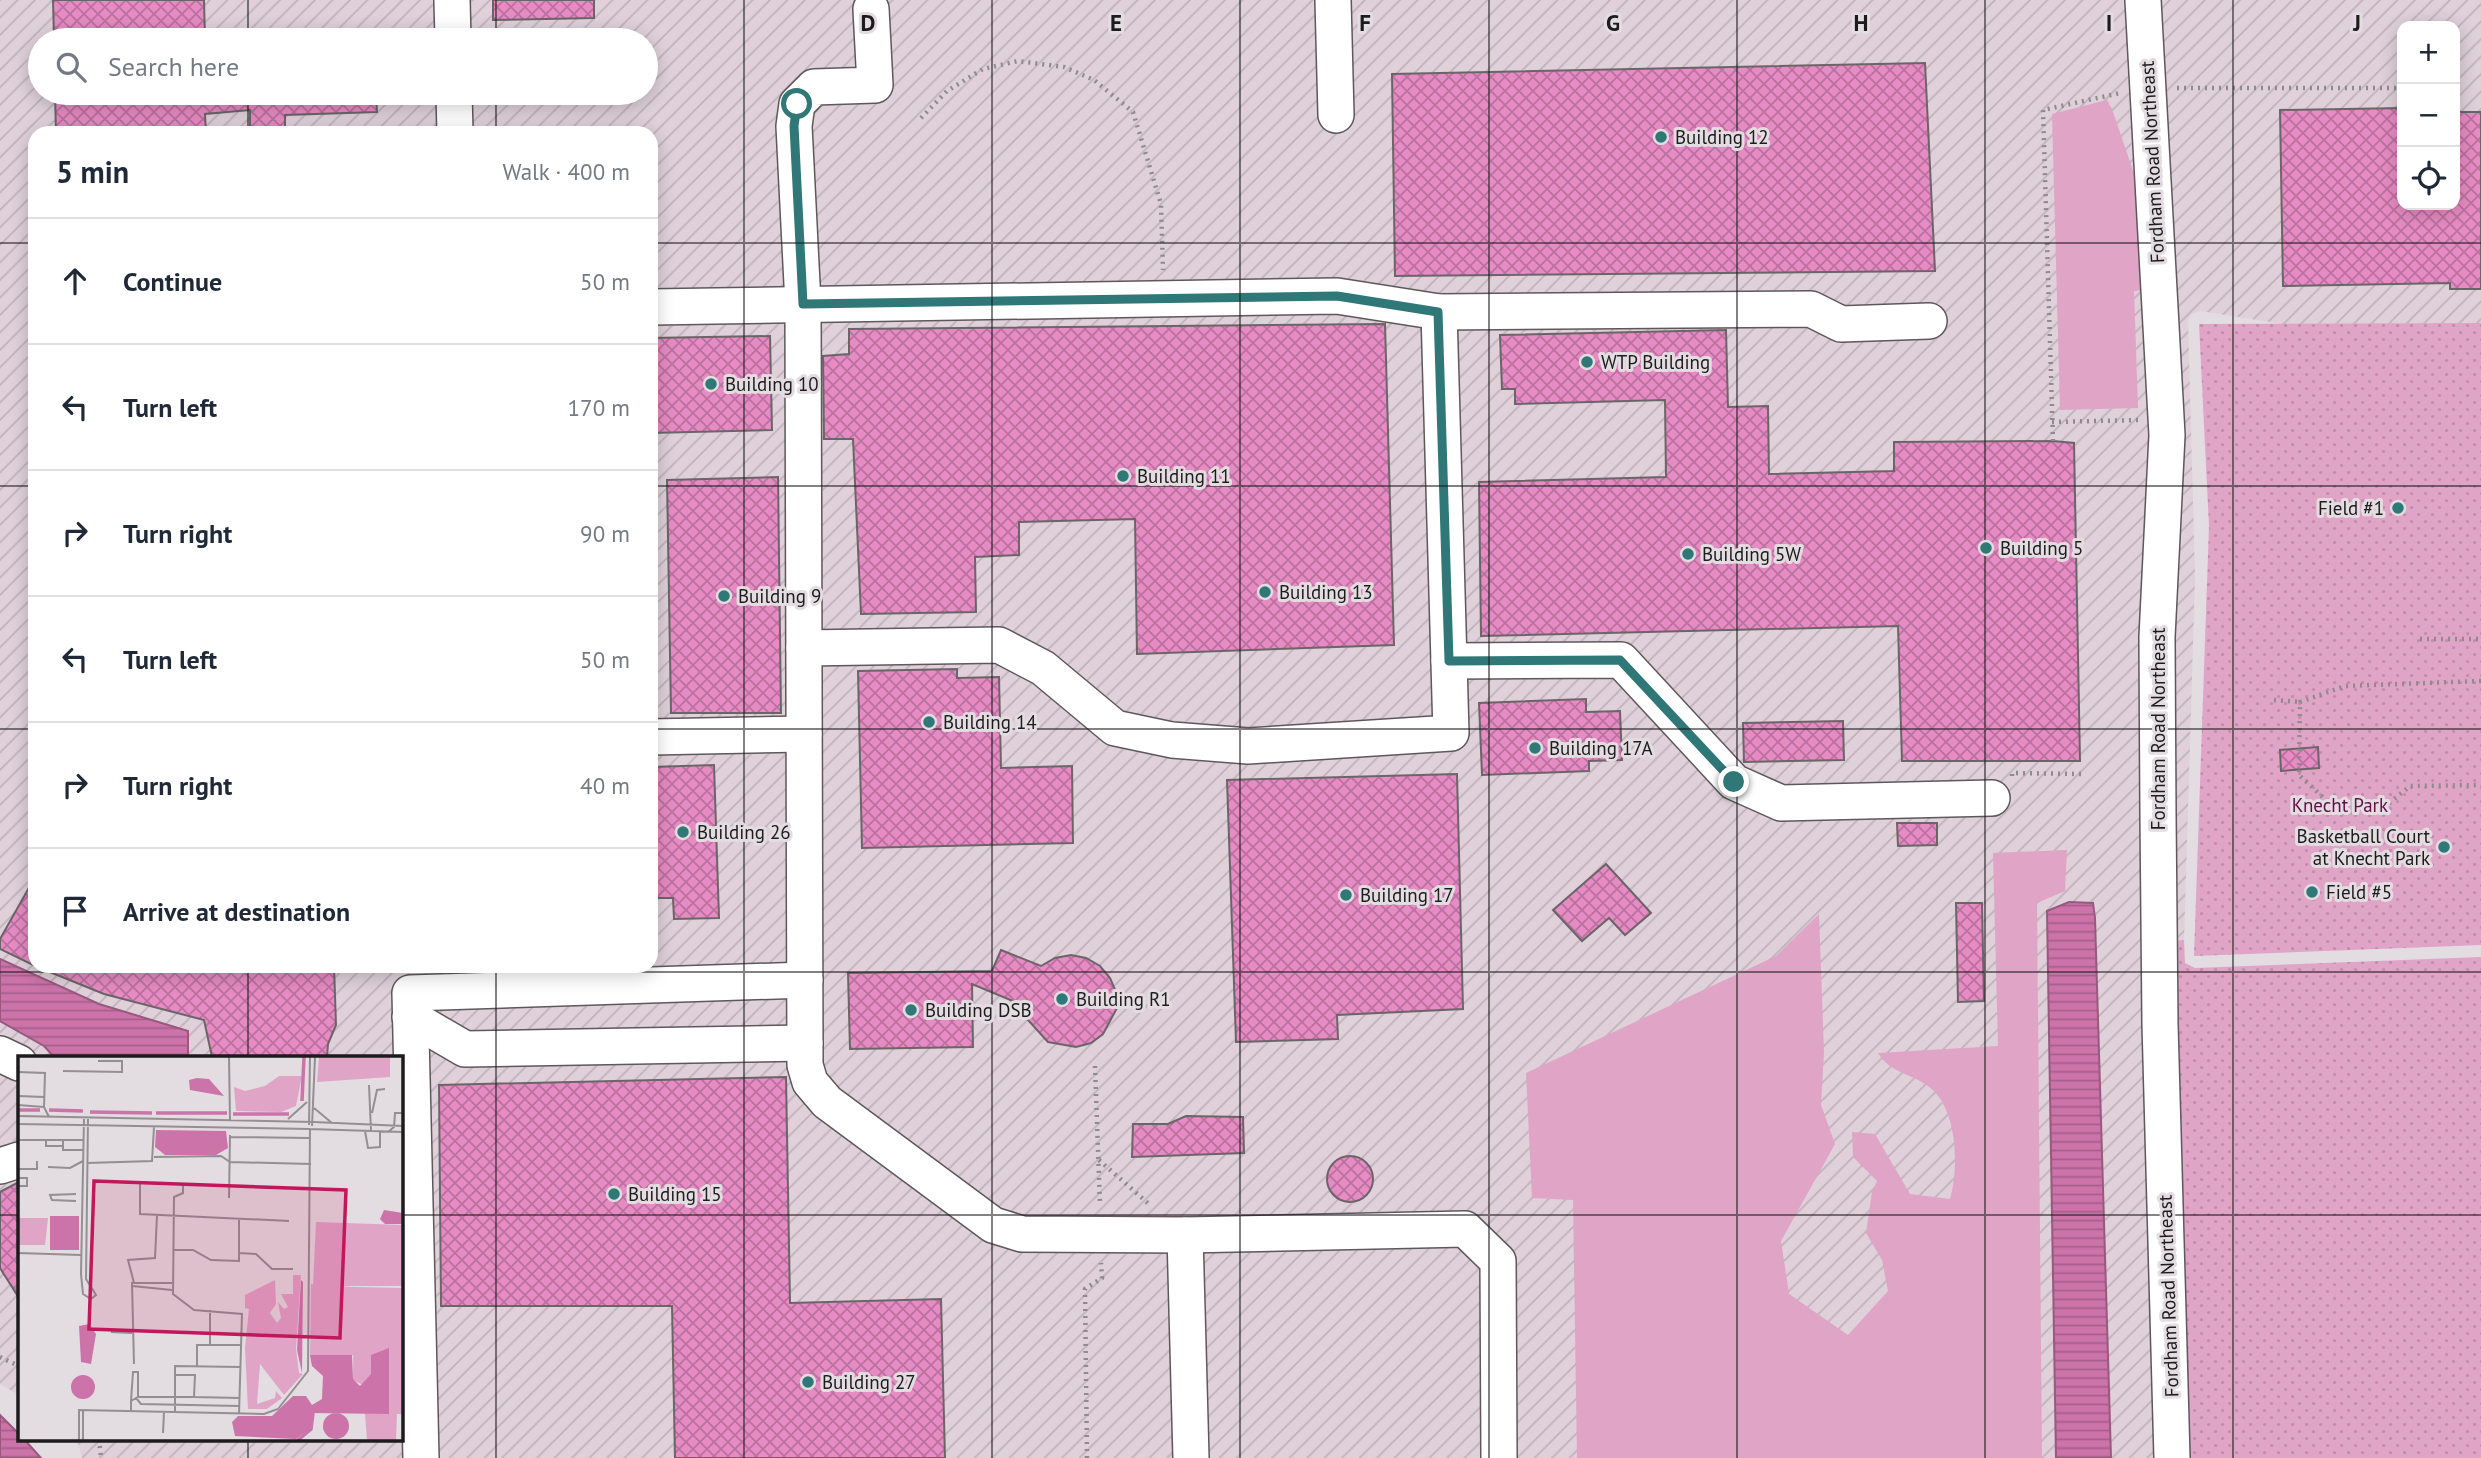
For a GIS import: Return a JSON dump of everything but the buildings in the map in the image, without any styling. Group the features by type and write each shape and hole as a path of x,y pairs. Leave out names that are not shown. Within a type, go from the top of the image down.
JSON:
{"street":[{"path":"452,0 453,28"},
{"path":"1333,0 1336,115"},
{"name":"Fordham Road Northeast","path":"2143,0 2166,435 2157,637 2160,1024 2172,1458"},
{"path":"871,9 875,85 814,87 797,104 794,126 803,304 805,1065 810,1082 827,1102 993,1225 1022,1234 1185,1235 1465,1228 1498,1261 1499,1458"},
{"path":"454,105 455,126"},
{"path":"658,307 1337,296 1438,312 1811,309 1841,324 1929,321"},
{"path":"804,648 999,645 1043,668 1115,728 1172,740 1248,746 1451,733 1438,312"},
{"path":"1449,661 1620,660 1734,782 1781,803 2002,791"},
{"path":"658,737 804,734"},
{"path":"417,992 805,980"},
{"path":"417,992 465,1048 805,1043"},
{"path":"417,992 421,1458"},
{"path":"0,1054 18,1063"},
{"path":"0,1166 18,1160"},
{"path":"1185,1235 1191,1458"}],"path":[{"path":"921,118 947,91 974,74 1018,61 1064,67 1094,80 1133,112 1161,204 1164,299"},
{"path":"2052,422 2146,420"},
{"path":"2420,639 2481,639"},
{"path":"2274,700 2300,702 2345,686 2481,681"},
{"path":"2300,702 2299,775 2340,813 2382,809 2410,786 2481,785"},
{"path":"2002,791 2011,773 2081,774"},
{"path":"1099,1160 1185,1235"},
{"path":"0,1357 18,1366"},
{"path":"99,1440 102,1458"}],"shaded area":[{"path":"0,0 2481,0 2481,327 2283,324 2200,311 2191,314 2188,320 2195,578 2184,940 2171,940 2181,1458 82,1458 77,1440 402,1440 402,1056 18,1056 18,1394 0,1384"},
{"path":"2069,902 2093,903 2095,918 2111,1458 2056,1458 2047,911"},
{"path":"0,959 99,1004 188,1031 188,1056 53,1056 44,1046 0,1021"},
{"path":"0,1415 18,1433 18,1440 25,1440 41,1458 0,1458"}],"green space":[{"path":"2107,100 2144,203 2146,290 2134,291 2138,408 2060,410 2052,114"},
{"name":"Knecht Park","path":"2481,323 2481,945 2194,956 2209,526 2199,324"},
{"path":"2067,850 2065,891 2037,903 2042,1458 1577,1458 1573,1200 1532,1198 1526,1073 1776,956 1819,914 1824,1052 1821,1105 1835,1144 1781,1241 1789,1294 1848,1335 1888,1291 1882,1260 1866,1233 1872,1192 1877,1181 1853,1157 1852,1132 1875,1134 1910,1194 1950,1199 1955,1171 1951,1123 1938,1096 1928,1086 1888,1065 1878,1053 1998,1046 1993,853"},
{"path":"2184,940 2185,963 2195,968 2481,957 2481,1458 2181,1458 2170,941"}],"place":[{"name":"Building 12","path":"1661,137"},
{"name":"WTP Building","path":"1587,362"},
{"name":"Building 10","path":"711,384"},
{"name":"Building 11","path":"1123,476"},
{"name":"Field #1","path":"2398,508"},
{"name":"Building 5","path":"1986,548"},
{"name":"Building 5W","path":"1688,554"},
{"name":"Building 13","path":"1265,592"},
{"name":"Building 9","path":"724,596"},
{"name":"Building 14","path":"929,722"},
{"name":"Building 17A","path":"1535,748"},
{"name":"Building 26","path":"683,832"},
{"name":"Basketball Court at Knecht Park","path":"2444,847"},
{"name":"Field #5","path":"2312,892"},
{"name":"Building 17","path":"1346,895"},
{"name":"Building R1","path":"1062,999"},
{"name":"Building DSB","path":"911,1010"},
{"name":"Building 15","path":"614,1194"},
{"name":"Building 27","path":"808,1382"}],"route":[{"path":"797,104 794,126 803,304 1337,296 1438,312 1449,661 1620,660 1734,782"}]}
